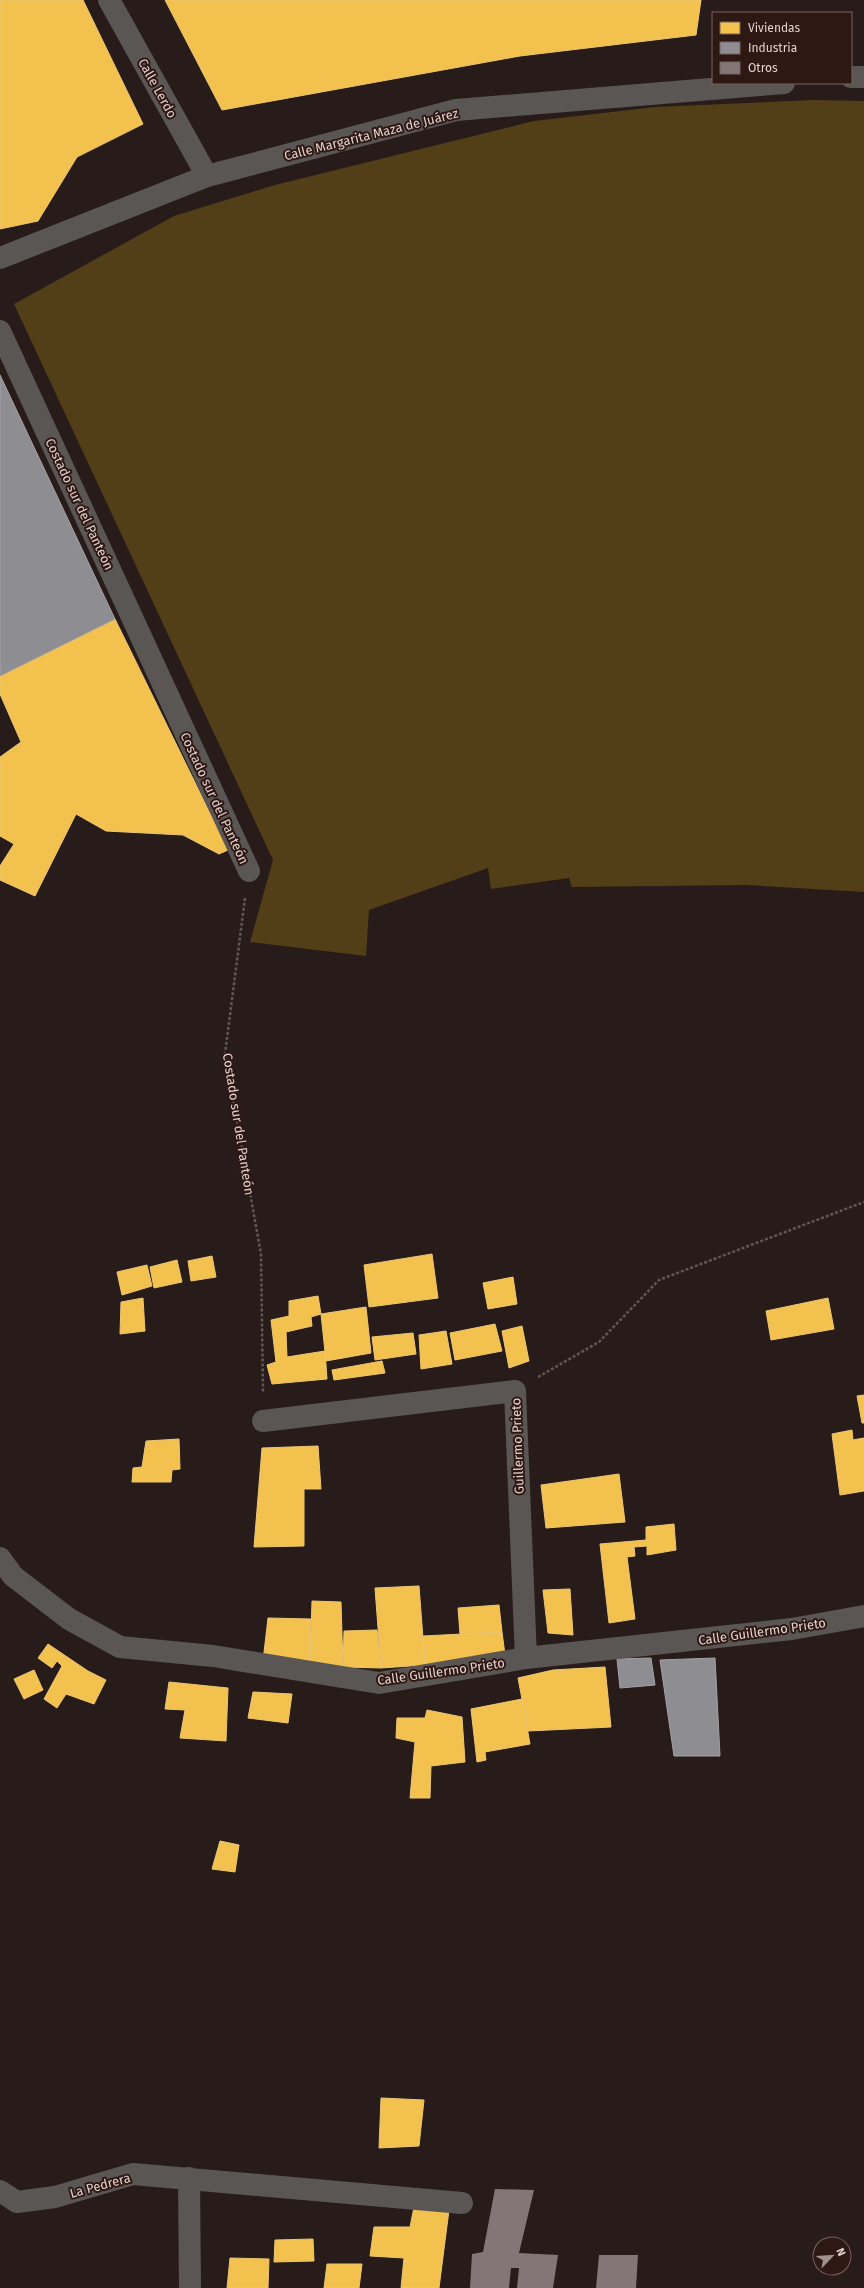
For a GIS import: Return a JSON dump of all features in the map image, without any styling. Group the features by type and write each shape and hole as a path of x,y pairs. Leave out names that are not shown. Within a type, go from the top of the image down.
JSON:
{"street":[{"name":"Calle Lerdo","path":"109,0 207,176"},
{"path":"852,77 864,77"},
{"name":"Calle Margarita Maza de Juárez","path":"0,258 207,176 456,110 772,84"},
{"name":"Costado sur del Panteón","path":"0,331 249,871"},
{"name":"Guillermo Prieto","path":"263,1421 515,1391 526,1658"},
{"name":"Calle Guillermo Prieto","path":"0,1558 12,1576 69,1619 120,1647 213,1656 379,1683 526,1658 792,1629 864,1616"},
{"name":"La Pedrera","path":"0,2191 17,2202 55,2197 133,2174 462,2203"},
{"path":"189,2178 190,2288"}],"path":[{"name":"Costado sur del Panteón","path":"249,871 225,1054 261,1254 263,1421"},
{"path":"515,1391 599,1342 659,1280 864,1202"}],"shaded area":[{"path":"815,100 864,101 864,892 747,885 572,887 569,878 491,889 488,868 369,910 366,956 250,942 273,860 14,304 174,216 275,185 534,121 655,107"}],"building: Viviendas":[{"path":"0,0 83,0 143,124 77,157 38,221 0,229"},
{"path":"165,0 701,0 696,35 520,56 222,110"},
{"path":"115,619 228,850 219,854 183,835 106,831 76,814 35,896 0,880 0,866 14,844 0,836 0,757 21,742 0,694 0,676"},
{"path":"432,1254 438,1298 369,1307 364,1265"},
{"path":"212,1256 216,1277 191,1281 188,1261"},
{"path":"177,1260 182,1282 154,1288 150,1267"},
{"path":"147,1265 152,1286 122,1295 117,1272"},
{"path":"513,1277 517,1304 488,1309 483,1283"},
{"path":"318,1296 321,1314 311,1317 312,1326 286,1332 287,1357 325,1351 327,1379 272,1384 267,1365 276,1362 271,1320 289,1316 289,1301"},
{"path":"143,1298 145,1331 120,1334 121,1302"},
{"path":"828,1298 834,1329 771,1340 766,1311"},
{"path":"366,1307 371,1353 326,1361 321,1314"},
{"path":"495,1324 502,1351 455,1360 450,1333"},
{"path":"522,1326 529,1361 509,1368 502,1331"},
{"path":"446,1331 452,1364 421,1369 419,1335"},
{"path":"413,1333 416,1354 375,1360 372,1337"},
{"path":"382,1361 385,1373 334,1380 332,1370"},
{"path":"864,1395 864,1423 862,1423 857,1396"},
{"path":"852,1430 853,1440 864,1438 864,1491 840,1495 832,1434"},
{"path":"179,1439 180,1469 172,1470 171,1482 132,1482 133,1468 142,1467 146,1441"},
{"path":"318,1446 321,1489 304,1489 304,1546 254,1547 262,1448"},
{"path":"619,1474 625,1522 546,1528 541,1485"},
{"path":"674,1524 676,1550 647,1555 647,1546 634,1547 635,1556 627,1557 635,1619 609,1623 600,1544 646,1540 646,1527"},
{"path":"419,1586 425,1665 381,1668 375,1588"},
{"path":"570,1589 573,1635 548,1633 543,1590"},
{"path":"312,1601 341,1602 343,1667 310,1664"},
{"path":"499,1605 502,1632 460,1634 458,1608"},
{"path":"268,1618 311,1619 310,1664 263,1661"},
{"path":"377,1630 381,1668 343,1667 344,1631"},
{"path":"502,1632 505,1655 425,1665 423,1636"},
{"path":"48,1644 88,1671 106,1680 94,1704 66,1694 57,1708 44,1699 62,1666 57,1661 52,1668 38,1658"},
{"path":"605,1667 611,1727 528,1731 518,1678 553,1670"},
{"path":"34,1670 43,1690 24,1699 14,1679"},
{"path":"169,1682 228,1688 226,1741 180,1738 185,1710 165,1709"},
{"path":"253,1692 292,1694 288,1723 248,1718"},
{"path":"522,1699 530,1744 485,1752 486,1760 477,1762 471,1709"},
{"path":"427,1710 462,1717 465,1762 431,1766 430,1798 410,1798 415,1742 396,1738 397,1718 425,1718"},
{"path":"220,1841 239,1845 235,1872 212,1869"},
{"path":"381,2098 424,2100 419,2146 379,2148"},
{"path":"414,2207 449,2210 439,2288 401,2288 404,2258 370,2256 374,2227 410,2227"},
{"path":"313,2239 314,2261 274,2262 275,2240"},
{"path":"230,2258 269,2259 268,2288 227,2288"},
{"path":"327,2264 362,2264 359,2288 324,2288"}],"building: Industria":[{"path":"0,375 115,619 0,676"},
{"path":"651,1658 655,1685 620,1688 617,1659"},
{"path":"715,1658 720,1756 674,1756 660,1660"}],"building: Otros":[{"path":"495,2189 534,2190 519,2253 558,2255 553,2288 517,2288 519,2268 511,2268 509,2288 470,2288 472,2254 483,2252"},
{"path":"599,2255 638,2255 636,2288 596,2288"}]}
